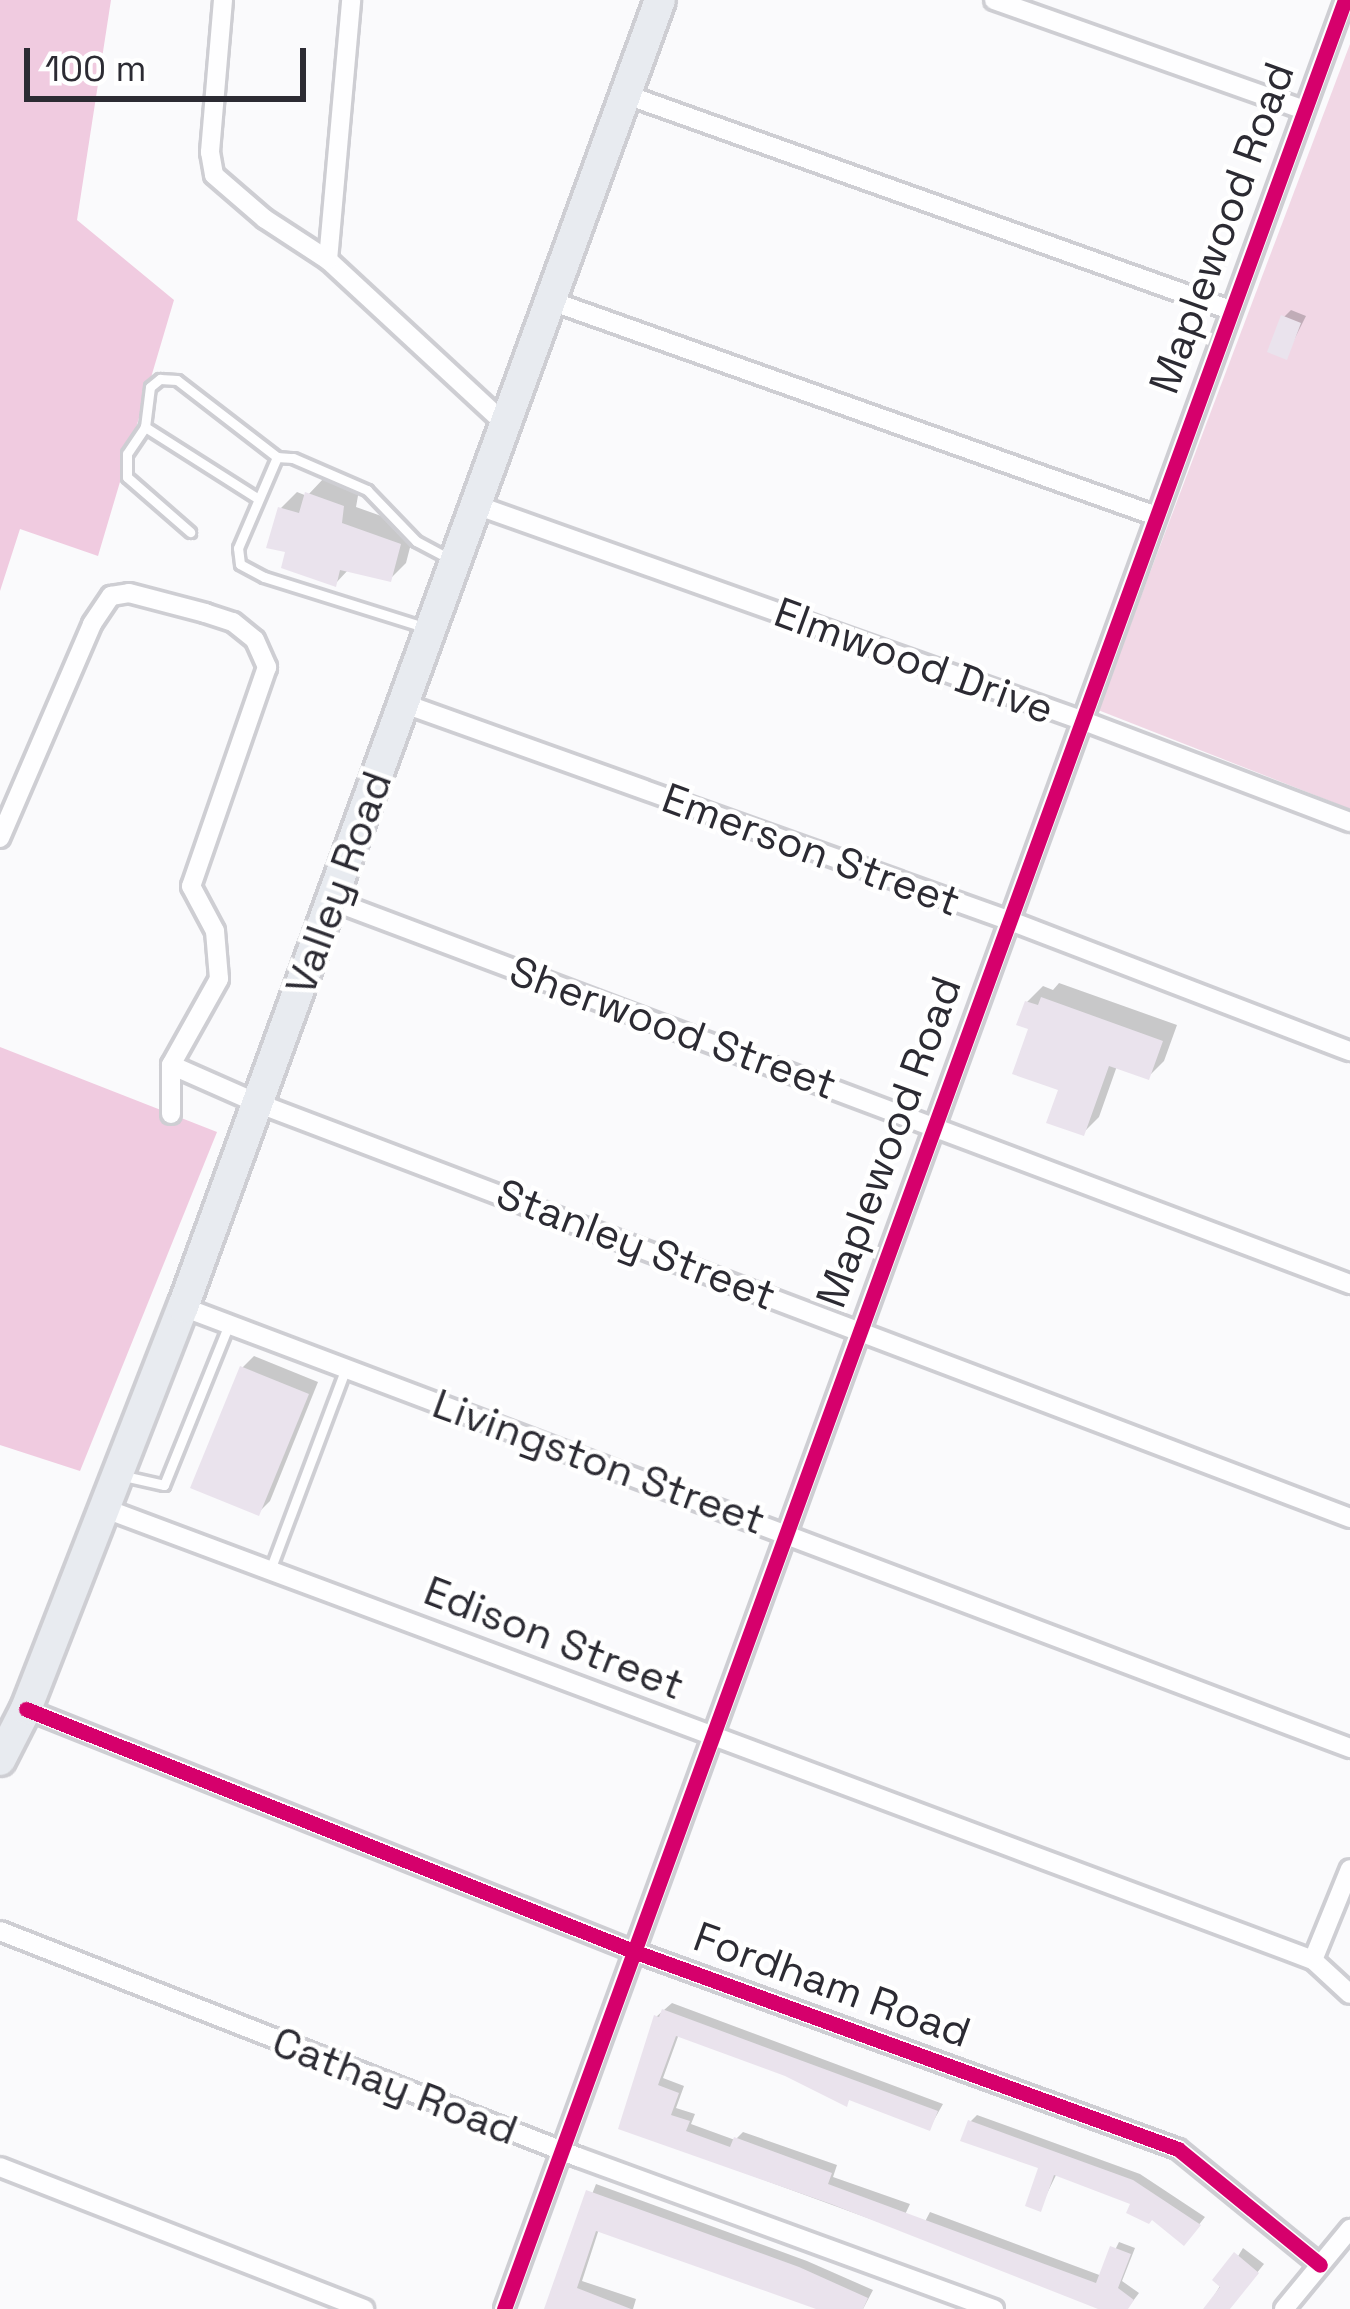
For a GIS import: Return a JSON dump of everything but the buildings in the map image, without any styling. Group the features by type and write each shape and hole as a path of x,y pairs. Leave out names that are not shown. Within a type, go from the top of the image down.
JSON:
{"main road":[{"name":"Valley Road","path":"0,1760 26,1709 183,1307 504,423 554,302 660,0"}],"street":[{"path":"223,0 210,152 214,175 265,219 328,260 504,423"},
{"path":"328,260 351,0"},
{"path":"994,0 1302,109"},
{"name":"Maplewood Road","path":"505,2309 1345,0"},
{"path":"627,95 1230,310"},
{"path":"554,302 1156,516"},
{"name":"Elmwood Drive","path":"476,505 1084,721 1350,822"},
{"path":"0,838 92,624 111,596 129,593 206,613 233,622 255,640 267,667 191,886 215,931 219,979 171,1065 170,1114"},
{"name":"Emerson Street","path":"405,704 1008,920 1350,1051"},
{"name":"Sherwood Street","path":"333,901 1350,1284"},
{"name":"Stanley Street","path":"171,1065 257,1103 1350,1517"},
{"name":"Livingston Street","path":"183,1307 1350,1748"},
{"name":"Edison Street","path":"106,1509 1313,1960 1350,1994"},
{"name":"Fordham Road","path":"26,1709 633,1951 1178,2149 1320,2265"},
{"path":"1313,1960 1350,1869"},
{"name":"Cathay Road","path":"0,1931 563,2152 994,2309"},
{"path":"0,2167 364,2309"},
{"path":"1284,2309 1350,2228"}],"lane":[{"path":"190,532 127,477 127,454 145,427 150,387 167,378 268,446 277,458"},
{"path":"145,427 257,498"},
{"path":"277,458 238,548 240,564 341,603 432,629"},
{"path":"277,458 293,458 367,490 416,541 457,560"},
{"path":"119,1474 164,1485 229,1324"},
{"path":"270,1570 346,1368"}],"shaded area":[{"path":"0,0 111,0 77,220 174,300 98,556 20,529 0,591"},
{"path":"1350,44 1350,809 1098,710"},
{"path":"0,1047 217,1132 80,1471 0,1445"}],"cycle path":[{"path":"504,2309 1345,0"},
{"path":"26,1709 633,1951 1178,2149 1320,2265"}]}
